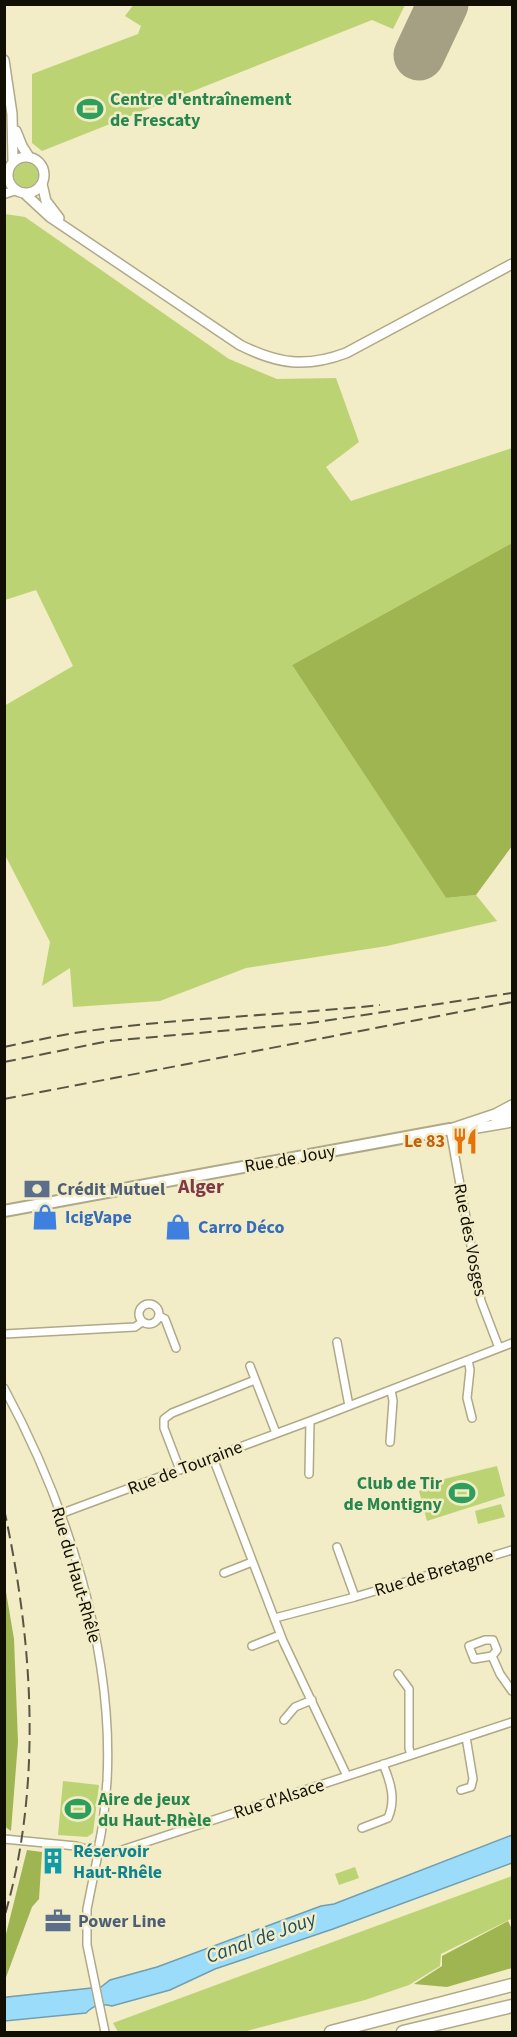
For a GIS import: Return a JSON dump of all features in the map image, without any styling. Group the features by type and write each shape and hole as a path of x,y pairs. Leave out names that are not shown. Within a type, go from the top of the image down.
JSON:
{"highway":[{"path":"331,2032 513,1986"},
{"path":"404,2032 513,2006"}],"main road":[{"path":"4,60 12,114 13,162"},
{"path":"12,114 22,146 29,157"},
{"path":"20,192 34,191 42,184 44,178 40,162 29,157 18,158 6,175 10,183 20,192 50,217 240,345 279,361 318,362 346,353 513,264"},
{"path":"42,184 46,201 55,214 74,232"},
{"path":"450,1129 495,1114 513,1105"},
{"name":"Rue de Jouy","path":"477,1128 513,1113"},
{"name":"Rue de Jouy","path":"4,1211 450,1129 477,1128 513,1122"}],"street":[{"path":"4,194 20,192"},
{"name":"Rue des Vosges","path":"450,1129 481,1300 499,1348"},
{"path":"159,1316 153,1323 147,1324 139,1317 140,1311 146,1305 156,1307 159,1316 165,1319 176,1348"},
{"path":"4,1334 135,1327 142,1322"},
{"path":"337,1342 349,1406"},
{"name":"Rue de Touraine","path":"60,1514 513,1343"},
{"path":"468,1360 470,1370 467,1398 472,1418"},
{"path":"250,1366 276,1434"},
{"path":"180,1470 164,1428 164,1419 172,1413 255,1380"},
{"name":"Rue du Haut-Rhêle","path":"4,1388 36,1449 60,1514 90,1613 105,1705 107,1770 104,1819 99,1844"},
{"path":"390,1442 393,1401 391,1390"},
{"path":"309,1474 310,1421"},
{"path":"213,1458 280,1635 347,1776"},
{"name":"Rue de Bretagne","path":"337,1547 355,1597"},
{"name":"Rue de Bretagne","path":"274,1618 355,1597 513,1550"},
{"path":"224,1573 252,1562"},
{"path":"252,1646 280,1635"},
{"path":"492,1656 500,1674 513,1691"},
{"path":"398,1674 409,1689 411,1755"},
{"path":"284,1720 295,1707 312,1700"},
{"name":"Rue d'Alsace","path":"105,1852 119,1851 513,1722"},
{"path":"461,1791 471,1787 473,1779 466,1737"},
{"path":"362,1828 388,1818 393,1808 393,1798 383,1764"},
{"path":"4,1839 76,1846 90,1850"},
{"path":"90,1850 94,1845 99,1844 104,1849 103,1856 97,1859"},
{"path":"90,1850 90,1854 97,1859"},
{"path":"97,1859 87,1909 87,1945 105,2032"}],"green space":[{"name":"Centre d'entraînement de Frescaty","path":"134,4 405,5 393,29 372,20 42,151 32,143 32,74 138,34 141,26 125,16"},
{"path":"26,163 34,167 38,175 34,183 26,187 18,183 14,175 18,167"},
{"path":"5,214 25,217 229,359 277,379 336,378 359,442 326,467 351,501 512,448 512,543 292,665 446,898 476,895 497,921 387,946 246,968 160,1001 73,1007 70,968 42,986 50,942 5,855 4,706 73,666 36,590 5,600"},
{"path":"512,543 512,846 476,895 446,898 292,665"},
{"name":"Club de Tir de Montigny","path":"497,1466 505,1496 427,1521 419,1491 444,1479"},
{"path":"501,1504 505,1517 478,1524 475,1511"},
{"path":"4,1580 14,1639 18,1742 11,1831 4,1826"},
{"name":"Aire de jeux du Haut-Rhèle","path":"63,1781 99,1785 93,1833 87,1837 58,1835"},
{"path":"27,1850 42,1852 39,1899 32,1907 5,1980 5,1938"},
{"path":"355,1867 359,1878 339,1885 335,1874"},
{"path":"512,1876 512,1920 441,1954 440,1966 409,1985 365,2000 243,2032 118,2032 113,2023"},
{"path":"508,1921 512,1929 512,1968 447,1987 414,1984 442,1966 442,1956"}],"water":[{"name":"Canal de Jouy","path":"512,1835 512,1863 333,1929 215,1969 170,1990 112,2006 98,2005 86,2013 5,2021 4,1998 101,1987 110,1980 157,1967 321,1906 334,1904"}],"runway":[{"path":"419,55 443,4"}],"railway":[{"path":"4,1062 109,1041 310,1023 512,993"},
{"path":"4,1099 512,1002"},
{"path":"4,1047 41,1039 138,1025 380,1005"},
{"path":"4,1509 22,1610 30,1714 25,1817 4,1918"}],"place":[{"name":"Centre d'entraînement de Frescaty","path":"90,109"},
{"name":"Le 83","path":"465,1141"},
{"name":"Crédit Mutuel","path":"37,1189"},
{"name":"IcigVape","path":"45,1217"},
{"name":"Carro Déco","path":"178,1227"},
{"name":"Club de Tir de Montigny","path":"462,1493"},
{"name":"Aire de jeux du Haut-Rhèle","path":"78,1809"},
{"name":"Réservoir Haut-Rhêle","path":"53,1861"},
{"name":"Power Line","path":"58,1921"}],"district":[{"name":"Alger","path":"201,1187"}]}
